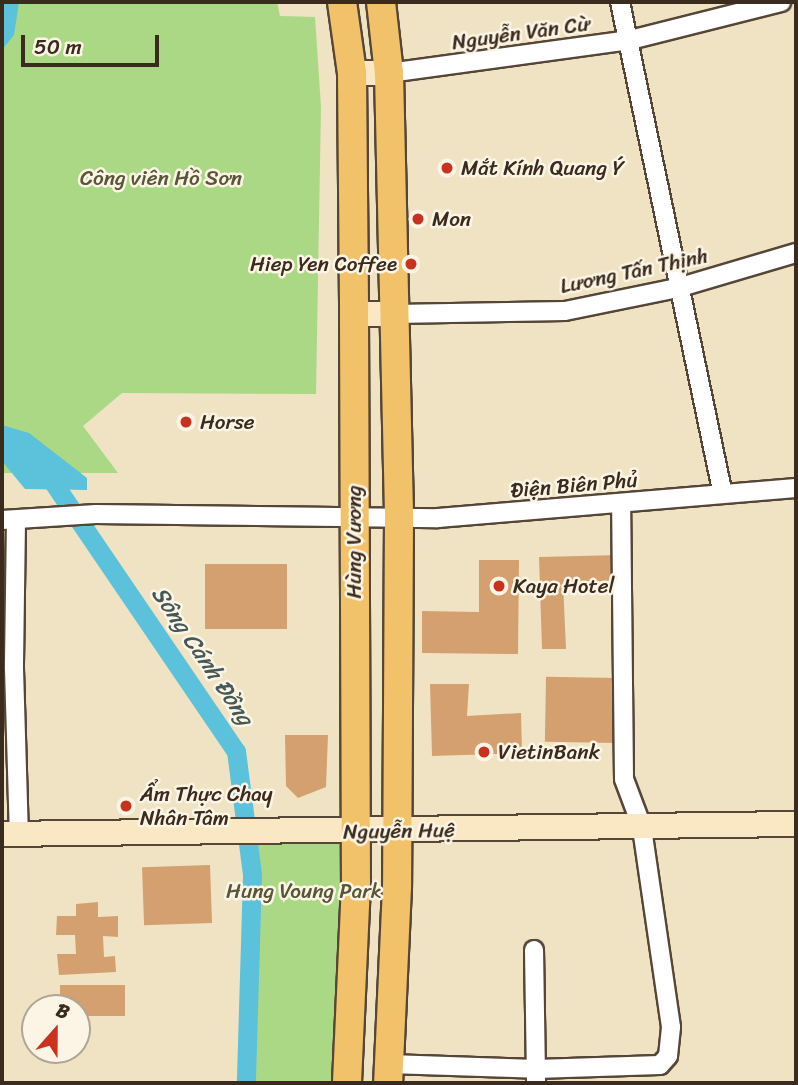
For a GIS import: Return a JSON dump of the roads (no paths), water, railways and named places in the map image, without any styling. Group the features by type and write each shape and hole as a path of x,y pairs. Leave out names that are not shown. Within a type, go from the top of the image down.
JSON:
{"main road":[{"name":"Hùng Vương","path":"342,2 352,73 354,314 353,832 348,1083"},
{"path":"381,2 389,73 399,518 396,830 388,1074"},
{"path":"352,73 389,73"},
{"path":"354,314 394,314"},
{"name":"Nguyễn Huệ","path":"10,834 201,834 796,824"}],"street":[{"path":"620,2 630,40 677,288 722,491"},
{"name":"Nguyễn Văn Cừ","path":"389,73 630,40 781,2"},
{"name":"Lương Tấn Thịnh","path":"394,314 565,312 677,288 796,253"},
{"name":"Điện Biên Phủ","path":"9,520 96,514 399,518 621,506 722,491 796,488"},
{"path":"388,1074 536,1076 660,1065 668,1056 671,1027 642,827 624,779 621,506"},
{"path":"9,520 10,834"},
{"path":"534,950 536,1076"}],"water":[{"path":"2,2 19,2 14,35 2,50"},
{"path":"2,425 29,433 87,478 87,490 25,489 2,461"}],"waterway":[{"name":"Sông Cánh Đồng","path":"44,469 236,751 252,875 246,1083"}],"place":[{"name":"Mắt Kính Quang Ý","path":"447,168"},
{"name":"Mon","path":"418,219"},
{"name":"Hiep Yen Coffee","path":"411,264"},
{"name":"Horse","path":"186,422"},
{"name":"Kaya Hotel","path":"499,586"},
{"name":"VietinBank","path":"484,752"},
{"name":"Ẩm Thực Chay Nhân Tâm","path":"126,806"}],"park label":[{"name":"Công viên Hồ Sơn","path":"161,178"},
{"name":"Hung Voung Park","path":"304,891"}]}
